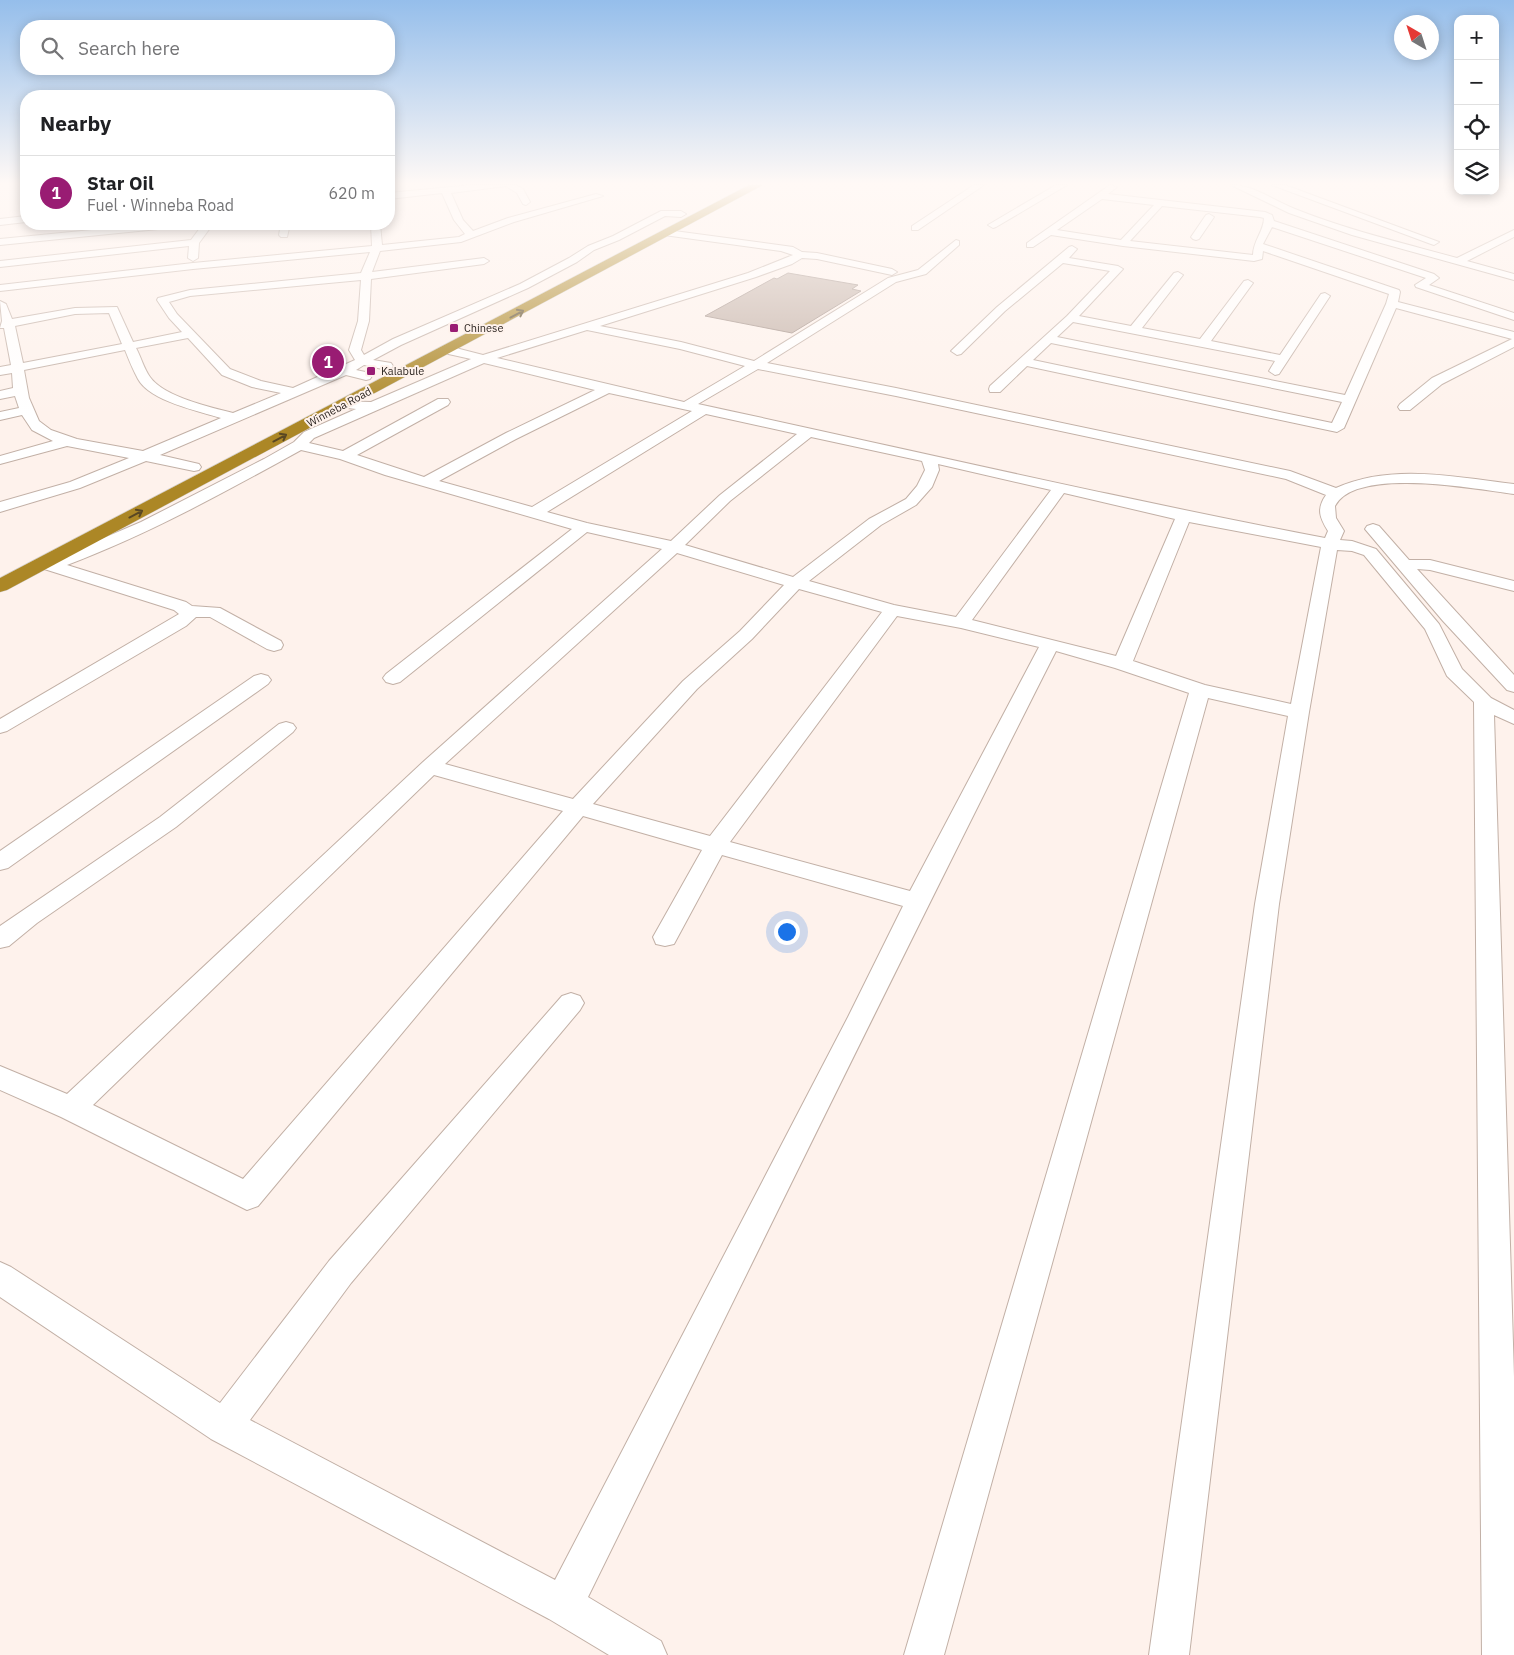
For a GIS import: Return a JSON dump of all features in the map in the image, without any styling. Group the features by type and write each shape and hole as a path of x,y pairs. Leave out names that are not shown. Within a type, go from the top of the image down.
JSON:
{"highway":[{"name":"Winneba Road","path":"115,508 194,467 365,369 387,366 532,287 586,262"},
{"name":"Winneba Road","path":"0,586 48,564 107,530 612,262"},
{"path":"89,522 104,525 107,530"}],"street":[{"path":"0,264 16,262"},
{"path":"0,288 180,272 193,266 234,262"},
{"path":"365,369 355,350 359,343 367,272 371,262"},
{"path":"294,392 257,384 226,372 173,316 162,300 174,295 190,292 471,262"},
{"path":"0,507 75,485 345,371 365,369 397,342 532,287 571,262"},
{"path":"48,564 95,550 183,507 299,445 309,435 482,359 589,327 787,262"},
{"path":"846,262 892,272"},
{"path":"686,406 756,365 892,280 922,272 933,262"},
{"path":"957,351 1001,308 1058,262"},
{"path":"996,389 1071,318 1118,269 1075,262"},
{"path":"1025,362 1337,428 1392,304 1395,292 1306,262"},
{"path":"1388,262 1434,278 1420,285 1514,317"},
{"path":"1444,262 1455,267 1514,277"},
{"path":"1455,267 1459,262"},
{"path":"277,276 367,272"},
{"path":"1134,330 1178,275"},
{"path":"1203,344 1248,283"},
{"path":"1267,382 1325,296"},
{"path":"0,304 18,368 20,391 35,426 45,433 68,441 194,467"},
{"path":"1392,304 1514,336"},
{"path":"5,324 75,311 110,308 115,310 129,346 148,385 173,398 234,418"},
{"path":"1071,318 1283,359"},
{"path":"589,327 681,346 756,365 896,392 1290,475 1325,488 1334,494"},
{"path":"0,371 192,334"},
{"path":"1049,339 1349,400"},
{"path":"1405,407 1437,381 1510,347"},
{"path":"448,350 607,389 929,458 1184,516 1364,549 1370,552 1433,628 1454,672 1484,702 1514,718"},
{"path":"426,482 511,436 607,389"},
{"path":"0,395 20,391"},
{"path":"345,456 443,402"},
{"path":"344,404 373,406"},
{"path":"0,416 27,410"},
{"path":"535,512 704,410"},
{"path":"70,1108 430,767 674,547 725,498 808,432"},
{"path":"0,460 68,441"},
{"path":"299,445 345,456 426,482 584,527 674,547 796,584 893,610 961,623 1050,644 1122,664 1200,690 1299,712"},
{"path":"0,1078 70,1108 247,1196 608,772 690,684 746,635 796,584 875,522 911,502 924,487 932,470 929,458"},
{"path":"1169,1655 1267,904 1299,712 1330,544 1336,531 1328,518 1327,506 1334,494 1357,485 1379,480 1403,478 1514,489"},
{"path":"961,623 1060,488"},
{"path":"1122,664 1184,516"},
{"path":"393,678 584,527"},
{"path":"1374,529 1404,566 1514,686"},
{"path":"48,564 180,606 188,611 214,612 274,645"},
{"path":"1404,566 1430,565 1514,586"},
{"path":"665,937 715,846 893,610"},
{"path":"0,727 180,622 188,616 188,611"},
{"path":"563,1605 861,1017 917,901 1050,644"},
{"path":"0,862 261,680"},
{"path":"924,1655 1200,690"},
{"path":"1484,702 1502,1655"},
{"path":"0,939 28,917 168,822 286,728"},
{"path":"430,767 917,901"},
{"path":"224,1426 340,1272 571,1003"},
{"path":"0,1278 224,1426 563,1605 647,1655"}],"building":[{"path":"788,273 858,285 852,289 861,291 792,333 705,316 774,278 777,279"}],"place":[{"name":"Chinese","path":"454,328"},
{"name":"Star Oil","path":"328,362"},
{"name":"Kalabule","path":"371,371"}]}
